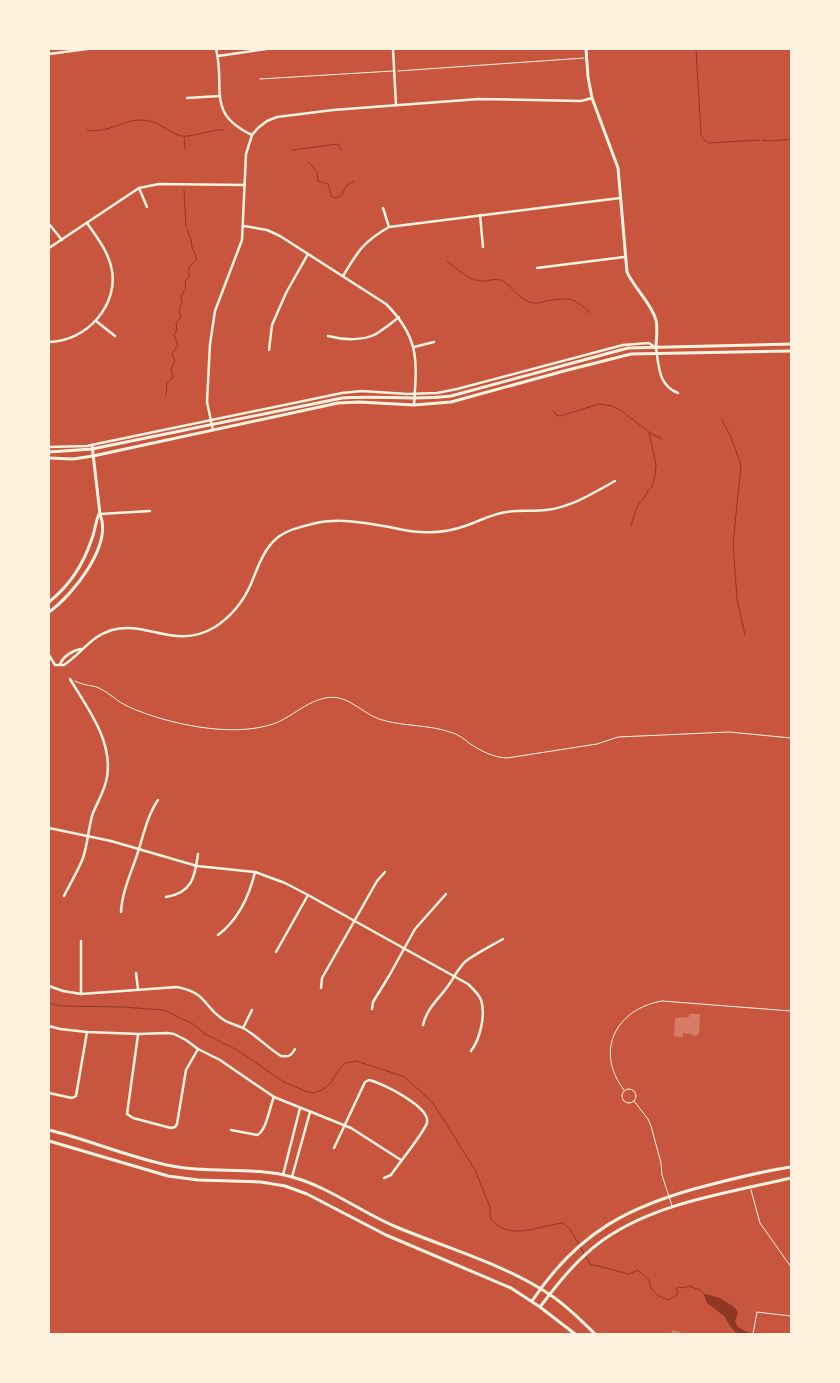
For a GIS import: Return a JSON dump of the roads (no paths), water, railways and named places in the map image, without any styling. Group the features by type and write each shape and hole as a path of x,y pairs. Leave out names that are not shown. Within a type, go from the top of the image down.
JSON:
{"main road":[{"path":"586,49 592,98 618,168 624,257 627,272 656,318 656,348"},
{"path":"49,452 92,450 342,398 359,396 415,396 429,399 451,396 628,348 791,344"},
{"path":"49,458 73,459 93,456 338,403 359,402 414,405 451,402 631,354 791,351"},
{"path":"49,612 68,596 87,570 100,539 103,522 100,514 92,445"},
{"path":"49,602 62,591 80,566 88,550 96,521 100,514"},
{"path":"49,1130 171,1166 199,1170 263,1171 311,1183 392,1225 492,1265 550,1294 595,1334"},
{"path":"49,1141 168,1176 198,1180 261,1182 284,1186 315,1198 386,1234 495,1280 532,1301 575,1334"},
{"path":"532,1301 558,1266 579,1246 611,1222 646,1204 668,1196 741,1176 791,1167"},
{"path":"540,1307 564,1276 594,1247 616,1231 649,1214 791,1178"}],"street":[{"path":"49,54 87,49"},
{"path":"216,49 220,96 225,114 231,123 252,135"},
{"path":"218,56 266,49"},
{"path":"393,49 396,104"},
{"path":"187,98 220,96"},
{"path":"213,430 208,392 210,344 215,311 242,240 246,154 252,135 267,121 277,117 396,104 478,99 582,101 592,98"},
{"path":"49,248 139,188 159,184 245,186"},
{"path":"139,188 147,207"},
{"path":"343,276 362,246 372,236 388,227 620,198"},
{"path":"383,208 388,227"},
{"path":"480,215 483,247"},
{"path":"49,342 67,339 83,332 96,321 109,300 112,268 104,249 87,223"},
{"path":"49,224 62,240"},
{"path":"244,226 267,230 280,236 386,304 399,317 414,347 416,374 414,405"},
{"path":"269,350 272,325 286,293 308,254"},
{"path":"537,268 624,257"},
{"path":"328,336 341,339 368,337 376,334 399,317"},
{"path":"96,321 115,336"},
{"path":"414,347 434,342"},
{"path":"656,348 660,377 670,390 678,394"},
{"path":"49,447 92,445 342,393 362,391 415,396"},
{"path":"60,665 61,661 101,634 120,628 178,637 196,635 213,628 231,615 243,600 262,558 271,544 282,535 293,530 313,524 350,520 418,532 445,531 466,526 503,512 520,510 544,511 565,506 615,481"},
{"path":"100,514 150,511"},
{"path":"49,656 55,665 64,665 77,656 81,649"},
{"path":"64,896 83,858 93,814 107,778 108,761 99,728 70,679"},
{"path":"122,912 122,900 152,809 158,800"},
{"path":"49,828 89,835 197,866 255,872 277,879 308,895 468,984 481,1000 482,1022 475,1046 470,1051"},
{"path":"166,897 175,896 189,887 194,879 198,854"},
{"path":"218,935 227,928 245,904 255,872"},
{"path":"322,988 322,978 354,921 385,872"},
{"path":"372,1009 372,1002 415,929 446,894"},
{"path":"276,952 308,895"},
{"path":"423,1025 433,1003 447,988 461,966 503,939"},
{"path":"81,941 81,994"},
{"path":"136,973 138,990"},
{"path":"49,986 81,994 177,988 189,990 199,995 224,1020 243,1028 281,1056 288,1057 292,1055 295,1048"},
{"path":"243,1028 252,1010"},
{"path":"49,1026 87,1032 174,1034 220,1060 274,1097 344,1125 401,1160"},
{"path":"49,1093 72,1098 76,1096 87,1032"},
{"path":"138,1034 127,1114 133,1118 168,1127 175,1127 177,1124 186,1070 198,1049"},
{"path":"334,1148 365,1082 369,1080 376,1082 405,1097 425,1114 426,1124 391,1175 384,1178"},
{"path":"231,1130 248,1134 260,1134 264,1129 274,1097"},
{"path":"283,1175 300,1108"},
{"path":"292,1177 310,1112"}],"lane":[{"path":"260,79 394,71"},
{"path":"624,1090 615,1077 611,1064 612,1042 616,1030 622,1021 638,1008 648,1003 662,1001 791,1011"},
{"path":"629,1088 634,1091 636,1097 634,1101 628,1103 623,1101 621,1095 624,1090 629,1088"},
{"path":"634,1101 652,1126 672,1207"}],"waterway":[{"path":"696,49 701,135 704,140 709,143 759,140"},
{"path":"87,130 108,129 141,120 152,122 181,136 223,130"},
{"path":"184,137 185,149"},
{"path":"762,140 791,139"},
{"path":"292,150 338,144 341,150"},
{"path":"309,162 317,172 318,181 328,184 331,195 334,198 341,196 347,185 354,181"},
{"path":"184,190 186,227"},
{"path":"166,395 167,384 173,377 171,370 175,361 172,354 178,345 174,335 177,330 176,323 181,317 179,310 182,303 181,296 186,289 185,281 189,277 189,267 197,259 187,230"},
{"path":"447,261 462,273 475,280 497,279 503,281 529,302 537,303 565,299 575,301 590,313"},
{"path":"553,411 556,415 560,416 599,404 612,406 649,432 656,465 655,476 652,486 637,507 631,526"},
{"path":"722,420 731,437 741,465 733,544 737,599 745,635"},
{"path":"650,433 662,439"},
{"path":"49,1003 60,1006 164,1010 193,1024 205,1034 237,1050 284,1082 313,1093 322,1090 331,1083 336,1073 345,1063 356,1061 403,1076 435,1106 475,1170 490,1207 490,1218 498,1225 506,1229 524,1231 563,1223 570,1229 590,1264 629,1274 638,1270 649,1280 651,1288 656,1293 669,1300 678,1294 676,1289 678,1287 684,1288 689,1286 700,1290 705,1295"}]}
